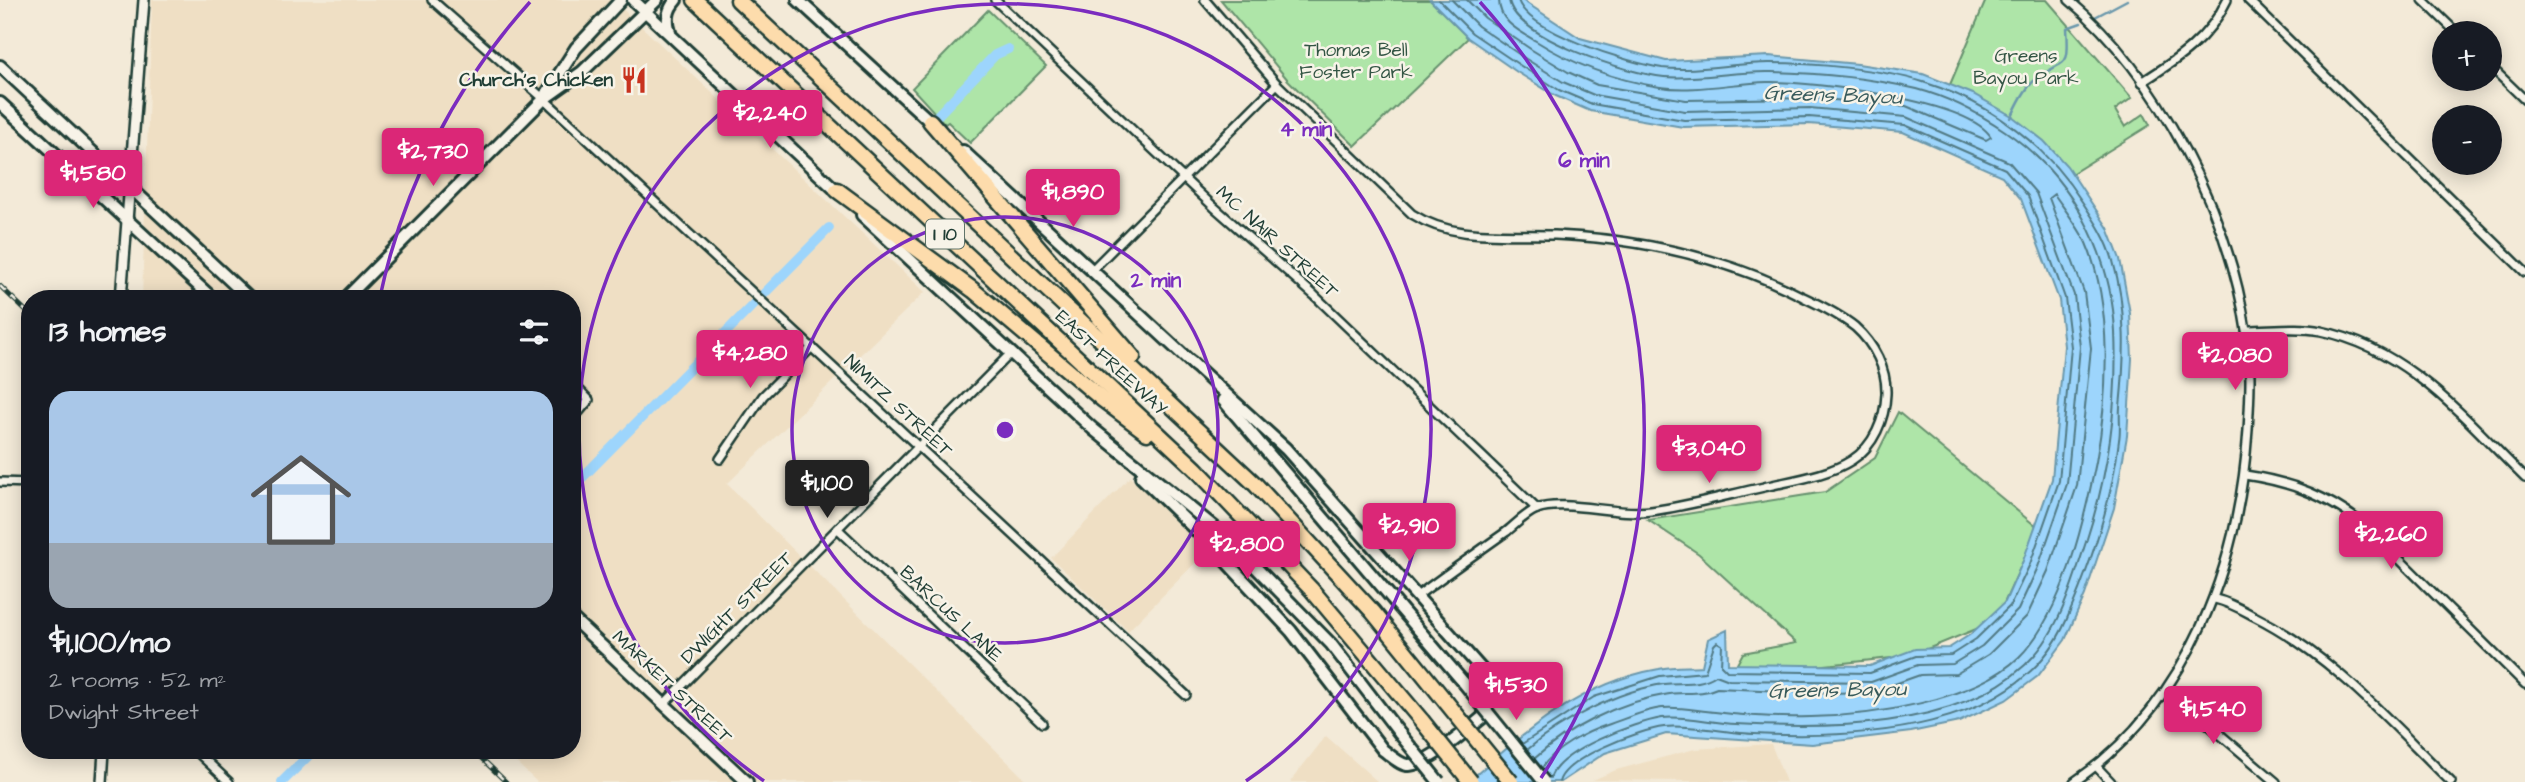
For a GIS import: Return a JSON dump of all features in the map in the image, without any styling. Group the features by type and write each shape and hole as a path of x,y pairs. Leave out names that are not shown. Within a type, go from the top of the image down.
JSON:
{"highway":[{"name":"EAST FREEWAY","path":"695,0 1196,469 1319,597 1471,782"},
{"name":"EAST FREEWAY","path":"738,0 1167,399 1314,546 1511,782"},
{"path":"930,121 1088,303 1167,399"},
{"path":"837,190 973,290 1103,400 1196,469"}],"main road":[{"path":"544,99 576,48 621,0"},
{"path":"633,0 1009,355 1093,429 1225,537 1331,644 1439,782"},
{"path":"354,290 544,99 582,72 657,0"},
{"path":"672,36 667,22 668,12 676,0"},
{"path":"799,0 1093,268 1286,449 1483,671 1490,687 1483,717 1421,763 1407,765 1383,750 1291,631 1250,584 1093,429"},
{"path":"0,66 240,290"},
{"path":"0,103 202,290"},
{"path":"1191,362 1464,683 1544,782"},
{"name":"MARKET STREET","path":"581,626 747,782"}],"street":[{"path":"122,290 144,0"},
{"name":"NIMITZ STREET","path":"432,0 544,99 812,346 1186,695"},
{"name":"MC NAIR STREET","path":"995,0 1322,303 1537,509"},
{"path":"1205,0 1277,84 1412,214 1431,226 1456,232 1580,237 1653,245 1713,260 1773,281 1854,326 1875,351 1886,384 1886,408 1874,437 1853,459 1825,472 1650,512 1609,513 1569,506 1537,509 1417,596"},
{"path":"2069,0 2142,82 2209,203 2232,266 2247,330 2250,376 2245,475 2237,522 2214,599 2193,646 2165,693 2096,766 2074,782"},
{"path":"2142,82 2184,55 2207,32 2227,0"},
{"path":"2248,0 2525,272"},
{"path":"2423,0 2445,21"},
{"path":"2502,78 2525,100"},
{"path":"1093,268 1182,176 1277,84"},
{"path":"2247,330 2319,330 2364,343 2393,356 2430,383 2525,478"},
{"path":"720,459 762,396 812,346"},
{"name":"DWIGHT STREET","path":"664,704 1009,355"},
{"path":"581,392 589,400 581,409"},
{"path":"2245,475 2280,480 2314,492 2342,508 2367,527 2525,684"},
{"path":"0,482 21,483"},
{"name":"BARCUS LANE","path":"838,529 1042,723"},
{"path":"2214,599 2226,601 2288,633 2321,656 2451,782"},
{"path":"2165,693 2196,714 2276,782"},
{"path":"102,782 103,759"},
{"path":"205,759 229,782"},
{"path":"2096,766 2111,782"}],"shaded area":[{"path":"152,0 613,0 925,292 727,484 1028,782 537,782 513,759 581,759 581,290 142,290"},
{"path":"1130,477 1206,552 1128,631 1051,558"},
{"path":"1326,736 1378,782 1290,782"},
{"path":"1771,744 1786,782 1593,780 1616,770 1695,749"}],"green space":[{"name":"Thomas Bell Foster Park","path":"1221,0 1430,0 1468,38 1355,146 1288,80"},
{"name":"Greens Bayou Park","path":"1986,0 2047,0 2132,98 2115,110 2125,127 2144,114 2150,125 2063,179 1946,94"},
{"path":"988,10 1046,66 970,143 948,122 945,124 912,88"},
{"path":"1898,412 2038,528 1996,621 1910,656 1731,675 1743,653 1796,643 1699,554 1648,520 1825,492 1875,458"}],"water":[{"name":"Greens Bayou","path":"1430,0 1522,0 1580,38 1666,61 1769,56 1858,64 1923,74 1973,94 2012,116 2044,141 2067,166 2108,228 2120,259 2130,313 2132,359 2127,436 2114,508 2085,595 2065,640 2038,676 2006,700 1959,722 1911,732 1812,744 1666,734 1605,753 1561,782 1468,782 1533,728 1580,697 1631,676 1664,668 1702,666 1708,639 1727,630 1728,664 1870,666 1915,649 1949,648 1971,634 2005,602 2023,561 2052,479 2064,346 2059,300 2021,199 2002,176 1903,132 1809,124 1683,127 1590,111 1556,96 1517,72 1468,38"}],"waterway":[{"path":"2095,17 2127,0"},
{"path":"2011,118 2032,83 2064,62 2068,51 2067,28 2081,23"},
{"path":"937,116 995,55 1008,49"},
{"path":"581,479 829,228"},
{"path":"282,782 305,759"}],"railway":[{"path":"0,286 21,306"},
{"path":"482,759 506,782"}],"place":[{"name":"Church's Chicken","path":"634,80"}]}
